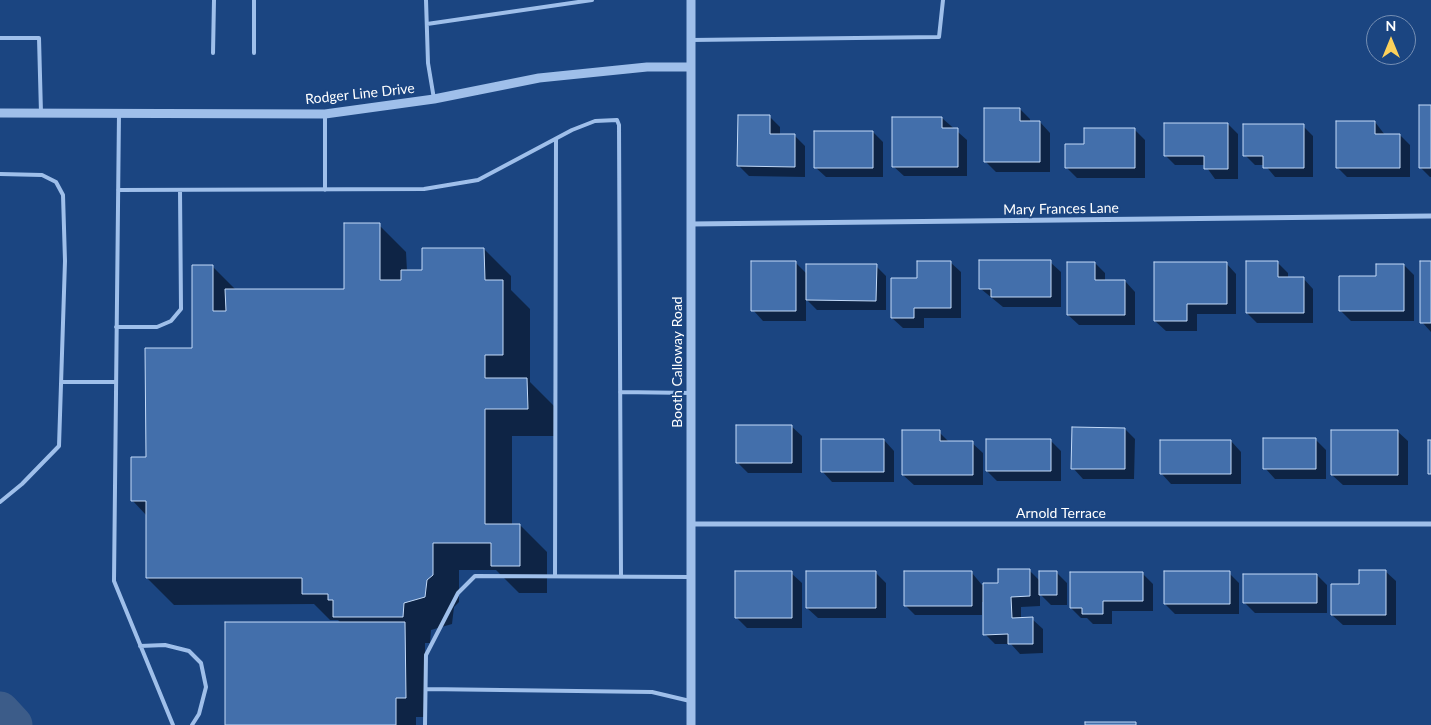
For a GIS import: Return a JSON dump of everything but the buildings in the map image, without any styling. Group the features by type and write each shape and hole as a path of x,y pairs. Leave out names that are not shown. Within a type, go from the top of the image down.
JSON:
{"street":[{"name":"Booth Calloway Road","path":"691,0 691,725"},
{"name":"Rodger Line Drive","path":"0,114 325,114 434,99 539,78 647,67 690,67"},
{"name":"Mary Frances Lane","path":"691,224 1431,216"},
{"name":"Arnold Terrace","path":"691,524 1431,524"}],"lane":[{"path":"214,0 214,53"},
{"path":"254,0 254,53"},
{"path":"426,0 428,64 434,99"},
{"path":"426,24 592,0"},
{"path":"691,40 939,37 943,0"},
{"path":"0,38 39,38 41,114"},
{"path":"119,113 114,581 173,725"},
{"path":"325,114 325,190"},
{"path":"118,190 424,189 478,180 556,138 594,121 617,120 620,125 621,576"},
{"path":"555,576 556,138"},
{"path":"0,174 42,176 56,182 63,195 62,382 59,446 22,484 0,502"},
{"path":"116,327 157,327 171,321 181,309 180,190"},
{"path":"62,382 116,382"},
{"path":"620,392 691,393"},
{"path":"425,725 426,655 458,593 475,576 691,577"},
{"path":"140,646 165,645 189,651 201,664 206,687 199,714 192,725"},
{"path":"426,689 652,692 691,701"}],"waterway":[{"path":"0,711 13,725"}]}
